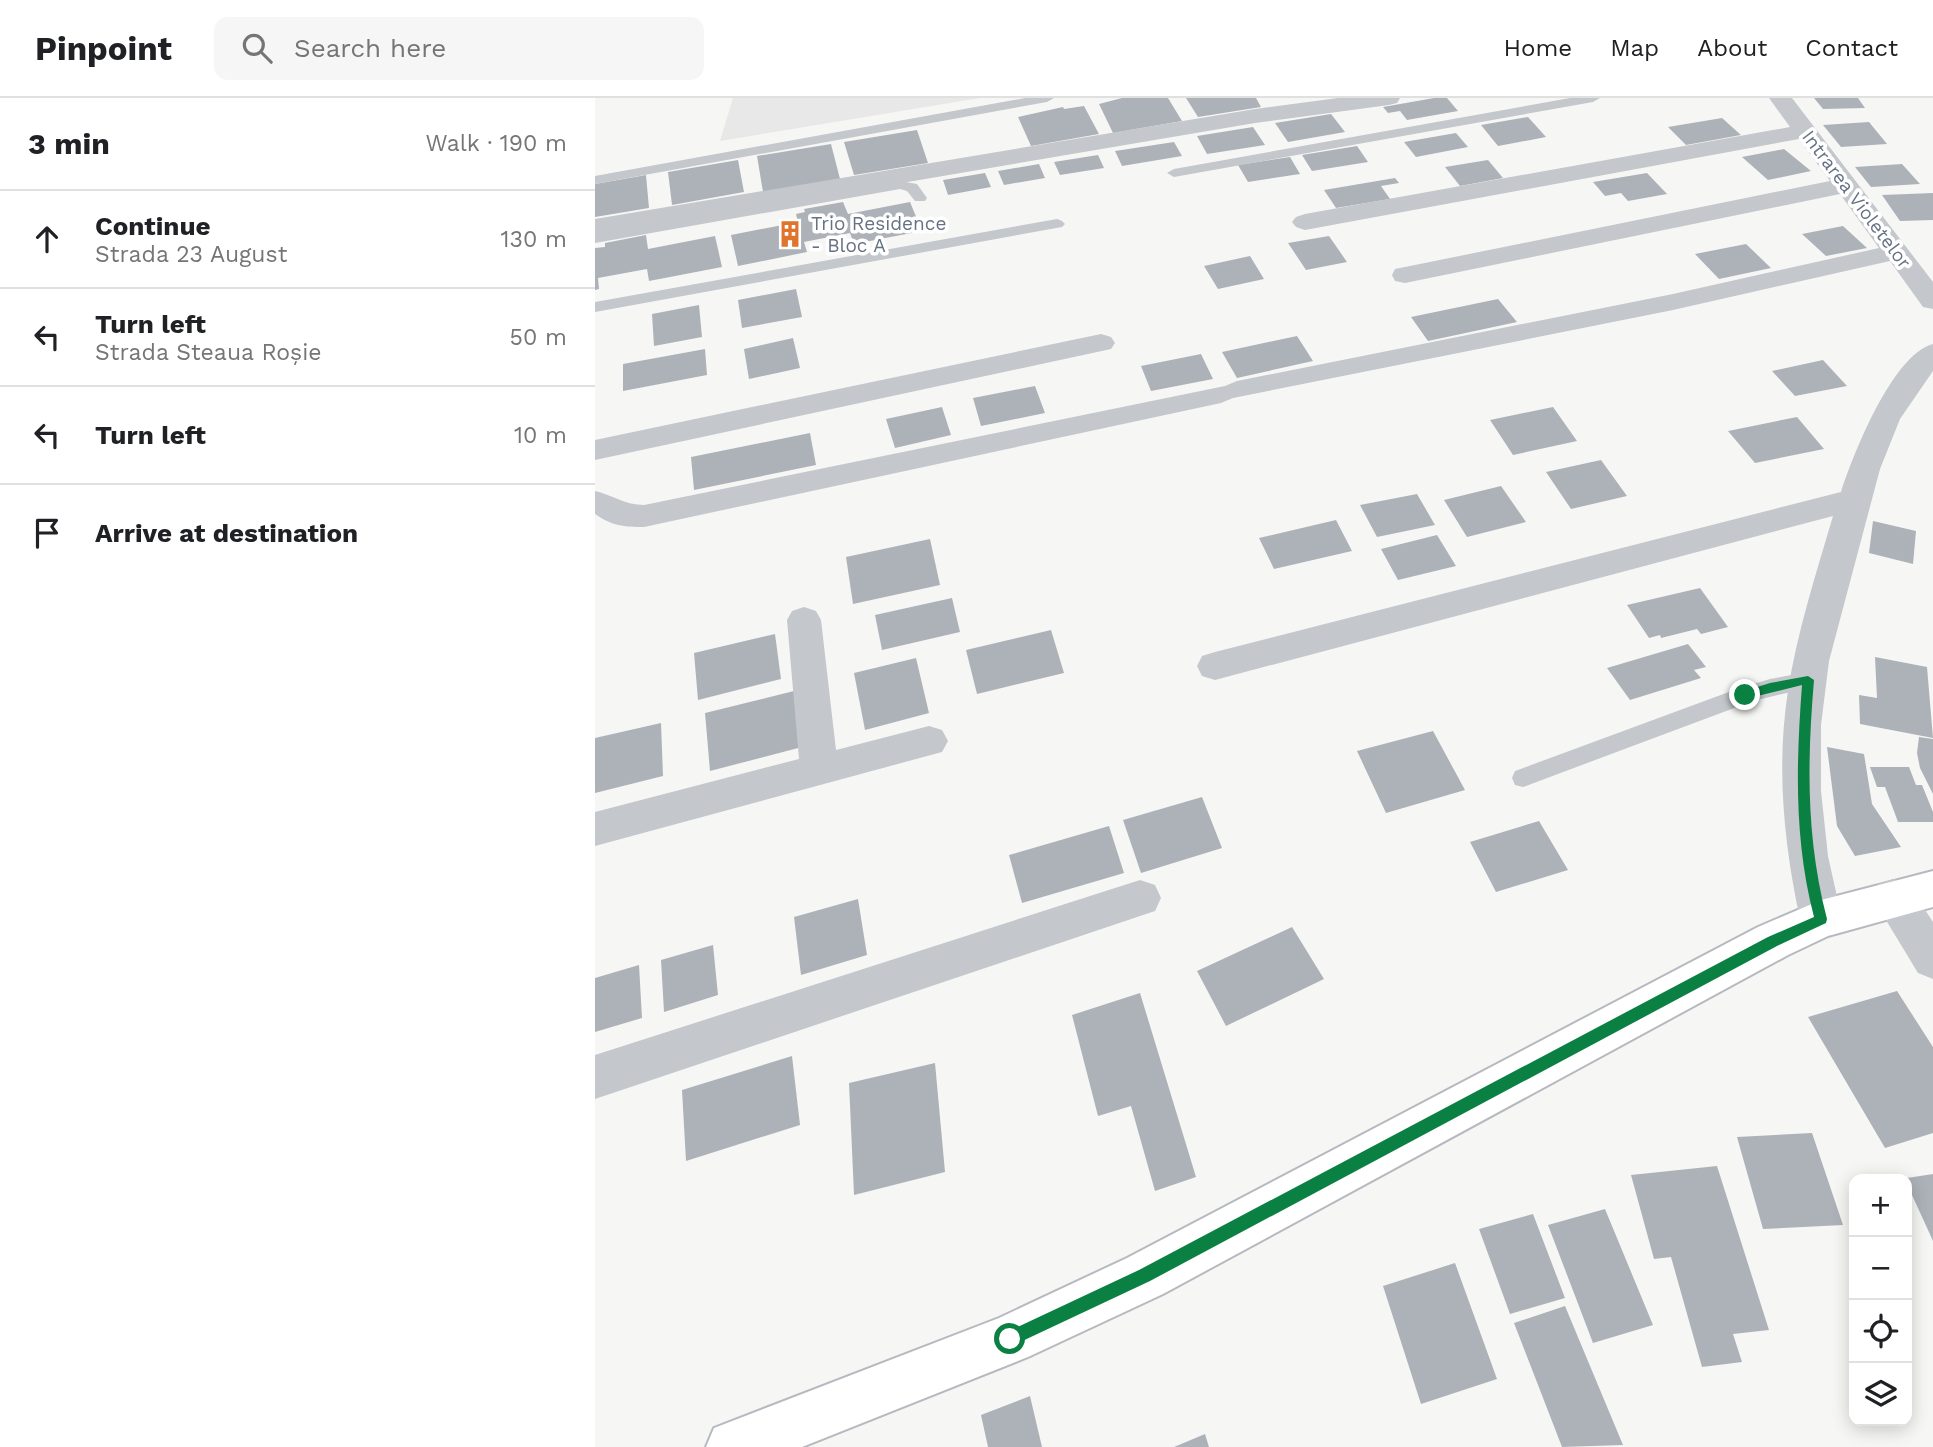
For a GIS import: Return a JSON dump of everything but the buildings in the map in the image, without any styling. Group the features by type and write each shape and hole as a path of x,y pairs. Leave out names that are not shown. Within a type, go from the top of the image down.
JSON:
{"main road":[{"path":"733,1447 1010,1339 1145,1276 1760,948 1821,919 1913,893"}],"street":[{"path":"595,226 1241,118 1389,98"},
{"name":"Intrarea Violetelor","path":"1780,98 1933,301"},
{"path":"1305,222 1806,131"},
{"path":"1405,275 1847,185"},
{"path":"595,502 603,504 620,516 644,516 1229,392 1673,302 1896,253"},
{"path":"595,450 1101,343"},
{"path":"1821,919 1805,838 1802,761 1808,680 1853,500 1875,439 1908,383 1933,353"},
{"path":"1215,666 1853,500"},
{"path":"804,620 819,771"},
{"path":"595,829 929,740"},
{"path":"1913,893 1933,959"},
{"path":"595,1077 1140,898"}],"lane":[{"path":"595,180 1047,98"},
{"path":"1174,173 1593,98"},
{"path":"595,238 900,185 912,187 920,198"},
{"path":"595,307 1056,224"},
{"path":"1523,778 1745,695 1808,680"}],"shaded area":[{"path":"733,98 980,98 720,141"}],"place":[{"name":"Trio Residence - Bloc A","path":"790,234"}],"route":[{"path":"1010,1339 1145,1276 1821,919 1805,838 1802,761 1808,680 1745,695"}]}
